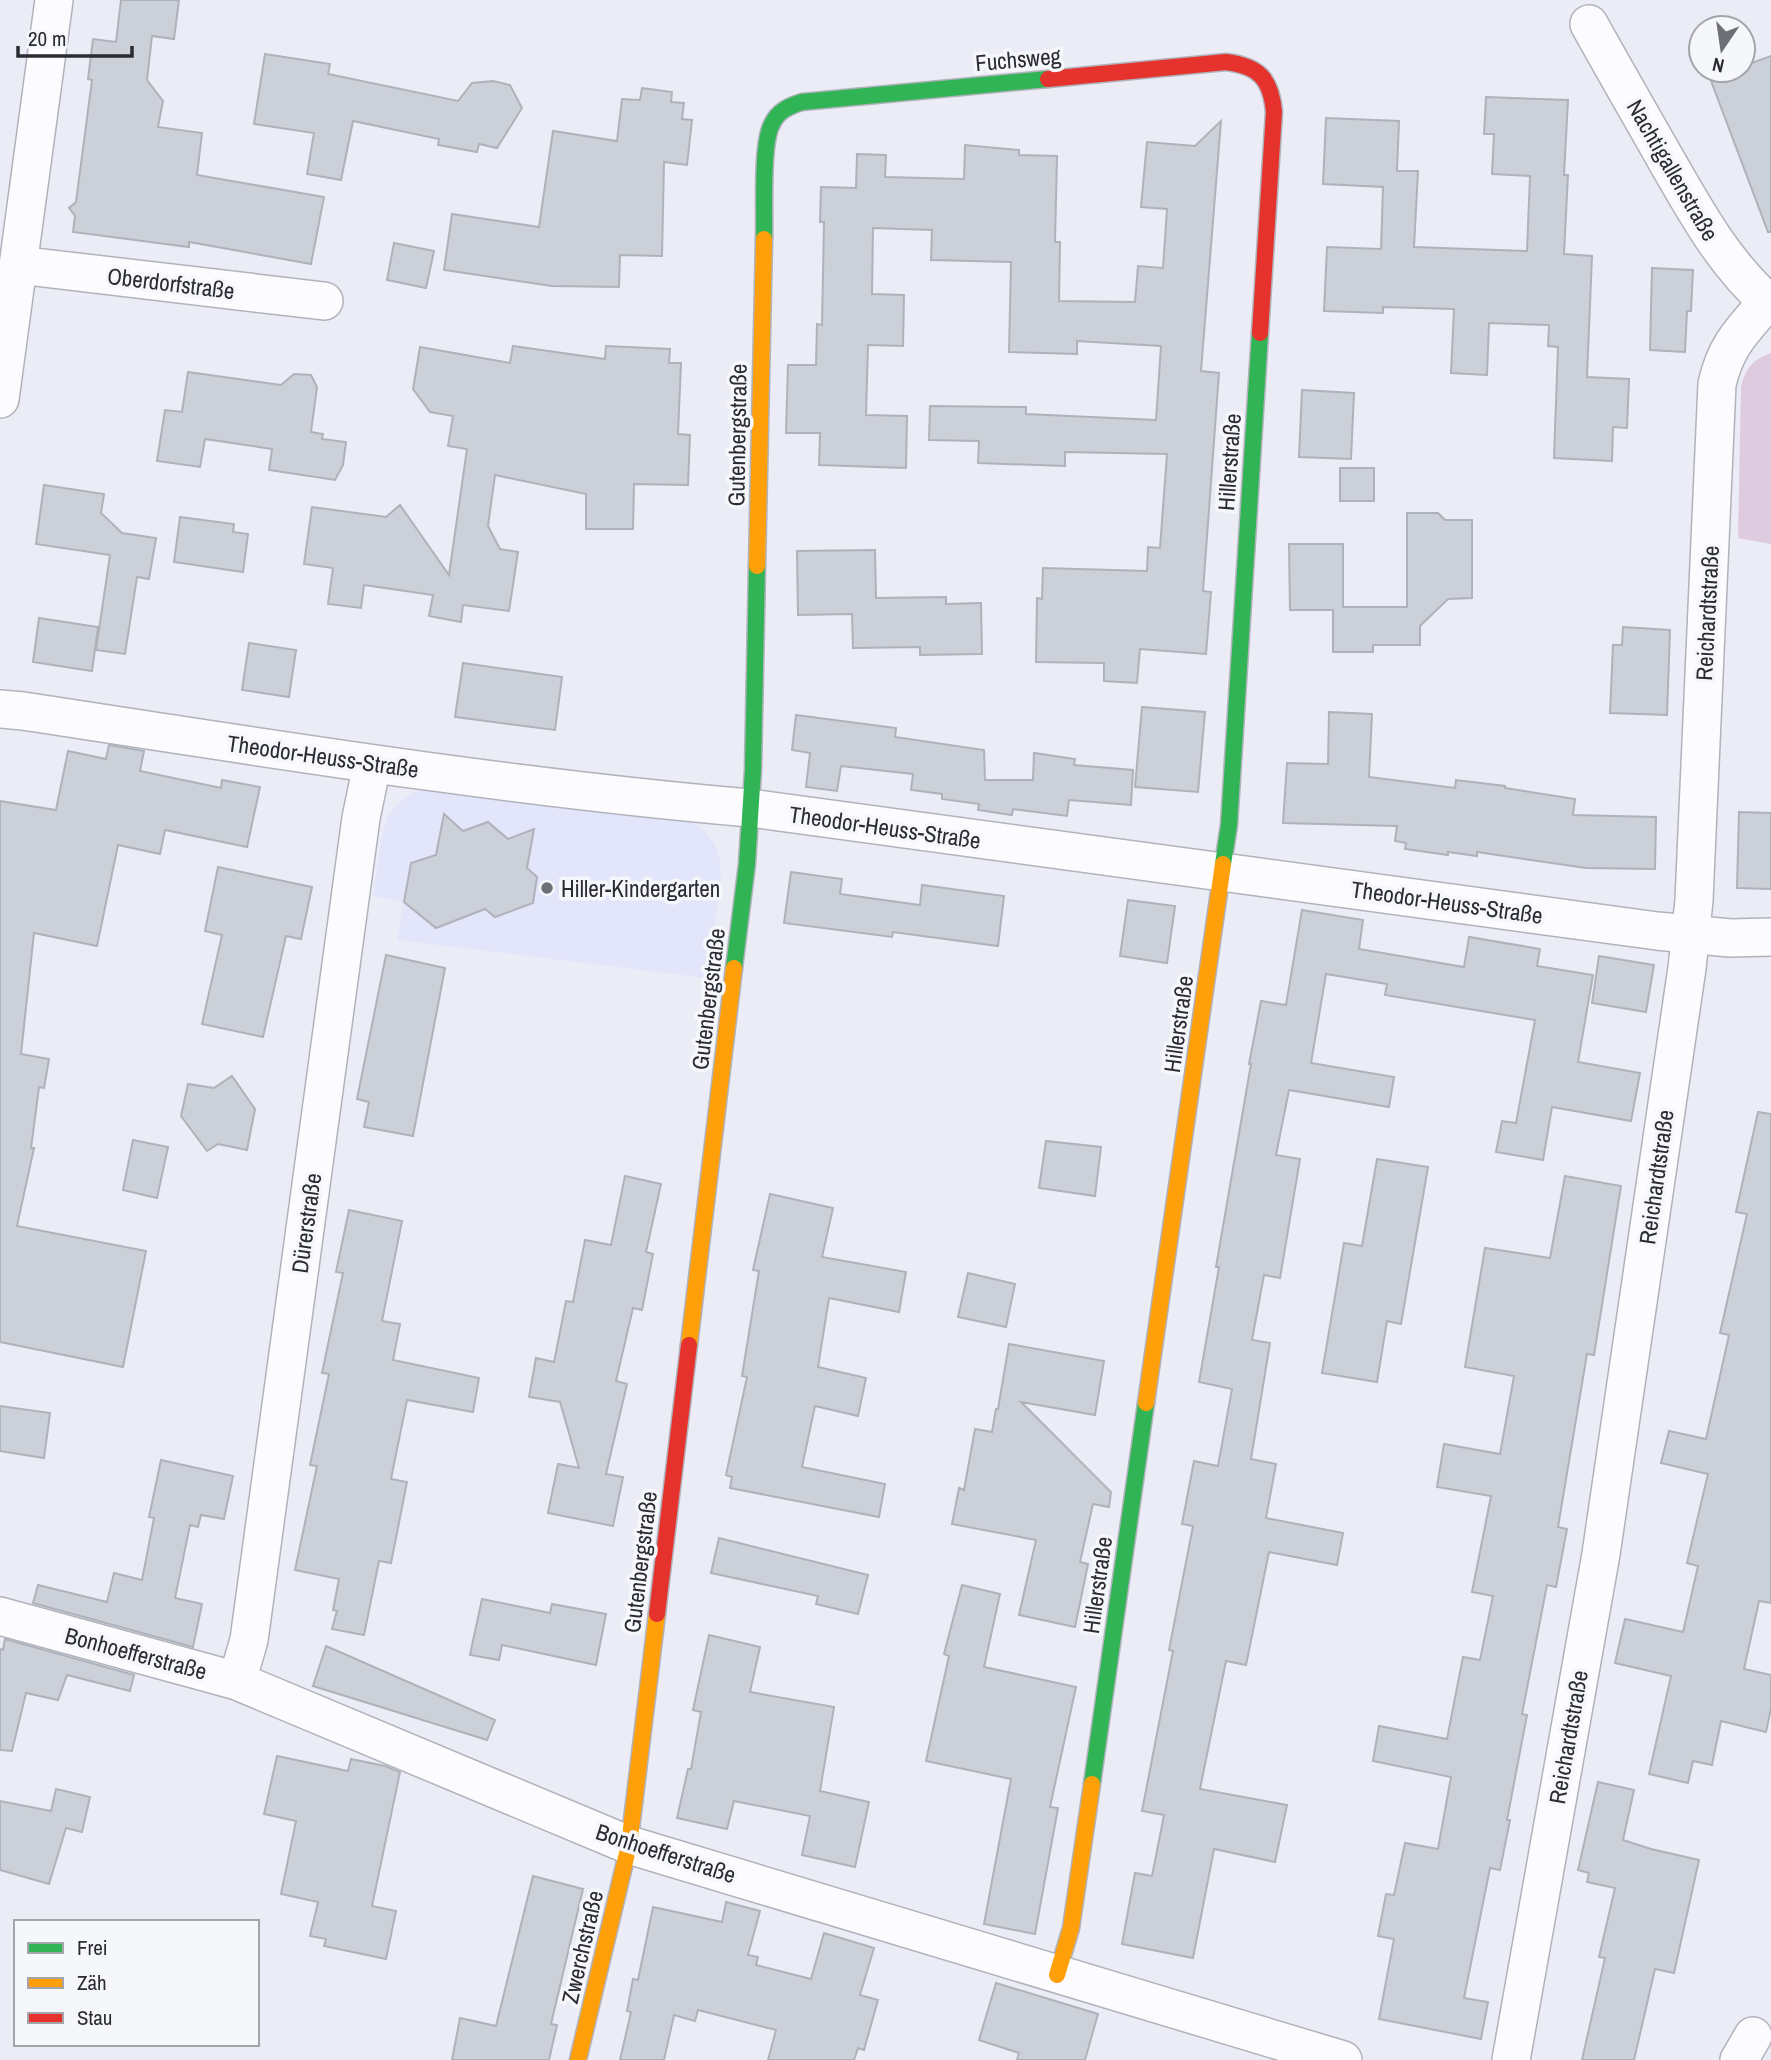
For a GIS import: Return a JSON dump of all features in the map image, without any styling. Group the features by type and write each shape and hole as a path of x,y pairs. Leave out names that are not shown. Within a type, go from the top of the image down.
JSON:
{"street":[{"path":"0,399 54,0"},
{"name":"Nachtigallenstraße","path":"1588,24 1720,251 1769,303"},
{"name":"Fuchsweg","path":"778,114 793,104 1226,62 1239,63 1262,75"},
{"name":"Hillerstraße","path":"1057,1975 1071,1928 1223,872 1231,797 1274,112 1270,86 1262,75"},
{"name":"Gutenbergstraße","path":"629,1845 746,877 753,770 766,145 768,129 778,114"},
{"name":"Oberdorfstraße","path":"18,265 324,300"},
{"name":"Reichardtstraße","path":"1511,2060 1601,1554 1690,934 1694,900 1717,384 1726,353 1769,303"},
{"name":"Theodor-Heuss-Straße","path":"0,709 372,765 750,808 1690,934 1730,938 1771,937"},
{"name":"Dürerstraße","path":"237,1681 249,1640 359,831 372,765"},
{"name":"Bonhoefferstraße","path":"0,1616 237,1681 629,1845 1343,2060"},
{"name":"Zwerchstraße","path":"579,2060 629,1845"}],"shaded area":[{"path":"1771,353 1771,544 1738,538 1741,387 1751,366 1759,358"},
{"name":"Hiller-Kindergarten","path":"429,788 690,820 704,830 715,844 720,861 721,879 707,978 397,940 404,902 373,896 382,834 387,818 398,803 412,793"}],"building":[{"path":"121,0 179,0 174,39 152,36 147,80 163,101 158,127 202,133 197,175 324,197 311,264 189,242 189,247 73,232 75,216 69,208 76,202 92,80 88,79 93,39 116,42"},
{"path":"265,54 330,64 328,74 458,101 472,83 493,81 510,85 522,108 497,148 479,144 477,152 438,145 439,139 353,121 341,180 307,174 314,133 254,124"},
{"path":"1771,56 1771,232 1768,232 1712,84 1757,84 1757,61"},
{"path":"642,88 672,92 671,102 684,103 682,119 692,120 687,165 664,162 662,256 620,255 619,287 552,286 444,270 452,214 539,227 553,131 617,141 622,99 640,100"},
{"path":"1486,97 1568,100 1564,254 1592,256 1587,377 1629,379 1627,428 1613,427 1612,461 1554,458 1558,347 1548,346 1549,325 1489,323 1487,375 1451,373 1454,309 1383,307 1383,313 1324,311 1327,247 1381,249 1383,187 1323,184 1326,118 1399,121 1397,171 1418,171 1414,247 1527,251 1530,176 1492,174 1494,134 1484,134"},
{"path":"1221,121 1201,371 1219,373 1203,591 1211,592 1206,654 1140,649 1137,683 1104,681 1104,663 1036,662 1037,598 1042,599 1043,568 1147,571 1148,547 1160,548 1167,454 1065,452 1065,466 978,463 979,441 929,440 930,406 1026,407 1026,414 1156,420 1161,346 1077,341 1077,354 1009,352 1011,262 931,260 932,230 873,228 872,294 904,295 903,346 868,345 866,415 907,416 906,468 819,465 820,433 786,433 788,365 816,365 817,324 822,325 824,222 820,222 821,187 856,188 857,154 886,155 885,177 964,179 965,145 1019,150 1019,155 1057,156 1055,242 1060,242 1059,301 1135,302 1138,266 1163,268 1167,209 1141,207 1147,142 1195,146"},
{"path":"394,243 434,251 426,288 387,280"},
{"path":"1652,268 1693,270 1685,352 1650,350"},
{"path":"513,346 605,359 606,346 670,349 669,363 681,363 678,434 690,435 688,485 634,484 633,529 586,529 586,494 495,475 488,526 500,549 518,552 509,611 463,605 461,622 429,616 433,595 364,585 361,608 328,604 333,568 304,564 312,507 386,517 400,505 449,575 467,449 448,446 453,416 430,412 413,389 420,347 510,363"},
{"path":"188,372 281,385 294,374 311,375 317,387 311,432 323,434 322,439 346,442 343,465 335,480 269,470 272,449 205,439 200,467 157,461 165,410 182,412"},
{"path":"1302,390 1354,393 1351,459 1299,457"},
{"path":"1340,468 1374,468 1374,501 1340,501"},
{"path":"44,485 104,494 101,513 122,533 156,538 149,579 137,577 125,654 96,650 110,555 36,544"},
{"path":"1407,513 1438,513 1445,520 1472,520 1472,598 1448,599 1420,626 1420,645 1373,645 1373,652 1333,652 1333,610 1290,610 1289,544 1343,544 1343,607 1407,607"},
{"path":"180,517 234,524 233,532 248,534 243,572 174,562"},
{"path":"875,550 876,598 946,597 946,604 981,603 982,654 920,655 920,647 853,648 852,614 798,615 797,551"},
{"path":"39,618 98,627 92,671 33,662"},
{"path":"1623,627 1670,630 1667,715 1610,713 1613,645 1622,645"},
{"path":"249,643 296,650 289,697 242,690"},
{"path":"463,663 562,677 555,730 455,717"},
{"path":"1142,707 1205,712 1198,792 1135,787"},
{"path":"1329,712 1372,714 1369,777 1455,788 1456,780 1505,786 1575,799 1573,815 1656,817 1655,869 1586,868 1477,852 1477,856 1448,852 1448,855 1405,849 1406,843 1395,841 1397,826 1283,823 1287,763 1328,764"},
{"path":"796,715 896,728 895,737 984,750 985,780 1033,780 1034,753 1075,759 1074,765 1133,770 1131,805 1069,800 1067,816 1013,809 1012,815 978,810 979,804 942,799 942,794 911,790 913,774 841,766 837,791 806,787 810,753 792,750"},
{"path":"109,745 144,751 140,771 221,788 222,780 260,787 247,847 165,830 160,854 118,845 97,946 34,933 21,1054 49,1059 44,1088 39,1087 31,1148 34,1148 17,1226 146,1251 123,1367 0,1342 0,801 56,810 68,751 106,759"},
{"path":"1739,812 1771,813 1771,889 1737,888"},
{"path":"444,814 463,831 488,822 508,839 534,829 527,868 537,877 533,903 495,917 485,909 436,928 404,902 411,863 436,855"},
{"path":"218,867 312,887 301,939 286,936 263,1037 202,1024 222,935 205,931"},
{"path":"791,872 842,879 840,894 920,905 922,885 1004,896 998,946 893,932 892,937 784,923"},
{"path":"1128,900 1175,906 1167,963 1120,956"},
{"path":"1302,910 1363,920 1359,949 1464,967 1469,937 1540,949 1537,966 1593,975 1578,1062 1640,1073 1631,1121 1552,1107 1543,1160 1496,1152 1502,1121 1516,1123 1535,1020 1385,995 1387,984 1326,974 1311,1063 1394,1077 1389,1107 1289,1090 1276,1155 1300,1159 1280,1278 1264,1275 1252,1340 1270,1343 1251,1459 1276,1464 1266,1518 1343,1533 1337,1565 1269,1552 1246,1665 1226,1661 1200,1789 1287,1805 1275,1862 1214,1849 1193,1958 1122,1944 1135,1873 1152,1876 1164,1815 1142,1811 1173,1651 1169,1650 1193,1526 1182,1524 1194,1461 1218,1466 1232,1389 1199,1382 1249,1064 1261,1001 1286,1005"},
{"path":"386,955 445,968 413,1136 364,1127 369,1102 357,1099"},
{"path":"1599,956 1654,965 1646,1012 1592,1003"},
{"path":"232,1076 255,1109 247,1150 218,1144 207,1151 181,1116 188,1084 214,1088"},
{"path":"1758,1112 1771,1114 1771,1603 1759,1601 1744,1669 1771,1675 1771,1708 1766,1732 1721,1721 1712,1765 1693,1761 1688,1783 1649,1774 1671,1676 1615,1663 1625,1619 1683,1632 1698,1566 1687,1563 1708,1474 1661,1463 1669,1431 1706,1439 1729,1335 1720,1333 1747,1214 1736,1212"},
{"path":"133,1140 168,1147 157,1198 123,1190"},
{"path":"1046,1141 1101,1147 1095,1196 1039,1188"},
{"path":"1377,1159 1428,1167 1401,1324 1387,1321 1377,1382 1322,1373 1344,1243 1362,1246"},
{"path":"625,1176 661,1184 646,1252 653,1254 642,1310 633,1308 616,1381 627,1384 606,1474 623,1477 613,1526 548,1513 558,1464 579,1468 560,1402 529,1397 536,1358 554,1362 566,1301 573,1302 585,1240 611,1245"},
{"path":"1565,1176 1621,1186 1594,1355 1587,1354 1558,1527 1567,1529 1556,1587 1547,1585 1522,1714 1527,1715 1500,1870 1490,1868 1464,1998 1488,2002 1481,2039 1379,2019 1394,1939 1378,1936 1386,1894 1394,1895 1405,1843 1438,1849 1451,1777 1373,1761 1379,1726 1447,1739 1463,1657 1480,1660 1493,1596 1472,1592 1491,1496 1437,1487 1444,1444 1500,1454 1514,1376 1465,1367 1485,1248 1550,1258"},
{"path":"770,1194 833,1208 822,1257 906,1272 899,1312 829,1298 818,1367 866,1378 858,1416 815,1406 802,1467 885,1484 879,1517 730,1488 732,1477 726,1475 747,1377 742,1376 759,1271 753,1270"},
{"path":"349,1210 402,1221 382,1321 400,1324 393,1360 479,1378 473,1412 407,1400 391,1479 407,1482 391,1563 379,1561 364,1635 332,1629 337,1611 333,1610 339,1579 295,1570 317,1466 310,1465 329,1374 322,1373 343,1273 336,1272"},
{"path":"968,1273 1015,1284 1006,1327 958,1317"},
{"path":"1009,1344 1104,1361 1095,1415 1021,1402 1111,1492 1109,1507 1093,1504 1080,1562 1088,1564 1075,1627 1019,1615 1036,1540 952,1524 959,1488 964,1490 975,1429 992,1432"},
{"path":"0,1406 50,1413 44,1458 0,1451"},
{"path":"161,1460 233,1476 224,1519 201,1515 198,1527 190,1525 175,1598 202,1604 193,1647 33,1603 38,1585 107,1602 114,1573 142,1580 154,1518 149,1517"},
{"path":"719,1538 868,1575 858,1614 816,1604 818,1596 711,1573"},
{"path":"962,1585 1000,1594 984,1667 1076,1687 1050,1807 1058,1808 1035,1934 984,1924 1011,1779 926,1761 949,1656 944,1654"},
{"path":"482,1599 550,1613 552,1604 606,1614 596,1665 502,1645 499,1660 470,1655"},
{"path":"709,1635 760,1647 750,1692 834,1707 820,1791 869,1802 855,1867 802,1855 810,1816 734,1801 727,1829 677,1818 688,1769 691,1769 701,1712 693,1710"},
{"path":"5,1639 134,1675 130,1691 67,1675 58,1700 26,1693 12,1751 0,1750 0,1649 3,1650"},
{"path":"326,1646 495,1720 487,1740 313,1686"},
{"path":"277,1756 348,1771 351,1759 400,1772 372,1906 396,1911 386,1959 324,1946 326,1939 310,1936 318,1902 281,1894 296,1821 264,1814"},
{"path":"1598,1782 1634,1790 1623,1840 1699,1860 1674,1973 1655,1969 1634,2060 1582,2060 1605,1958 1599,1957 1615,1888 1587,1882 1589,1873 1578,1870"},
{"path":"56,1789 90,1797 82,1832 66,1828 49,1884 0,1870 0,1801 51,1811"},
{"path":"533,1876 583,1889 551,2024 557,2025 549,2060 452,2060 460,2018 496,2026"},
{"path":"726,1902 760,1911 748,1955 758,1957 756,1965 811,1979 824,1933 874,1948 860,1995 878,2000 864,2050 858,2048 854,2060 768,2060 776,2030 698,2010 695,2021 674,2015 664,2060 620,2060 631,2012 627,2011 633,1979 638,1980 653,1907 722,1922"},
{"path":"996,1983 1098,2014 1085,2060 1017,2060 1019,2053 979,2040"}],"traffic: fast":[{"path":"764,239 766,147 774,119 788,107 802,102 1048,79"},
{"path":"1223,864 1229,825 1260,333"},
{"path":"734,968 747,864 753,770 757,566"},
{"path":"1092,1784 1146,1403"}],"traffic: slow":[{"path":"757,566 764,239"},
{"path":"1146,1403 1223,864"},
{"path":"689,1345 734,968"},
{"path":"578,2060 629,1845 657,1614"},
{"path":"1057,1975 1071,1928 1092,1784"}],"traffic: jam":[{"path":"1048,79 1226,62 1247,67 1261,76 1270,91 1274,112 1260,333"},
{"path":"657,1614 689,1345"}],"place":[{"name":"Hiller-Kindergarten","path":"547,888"}]}
